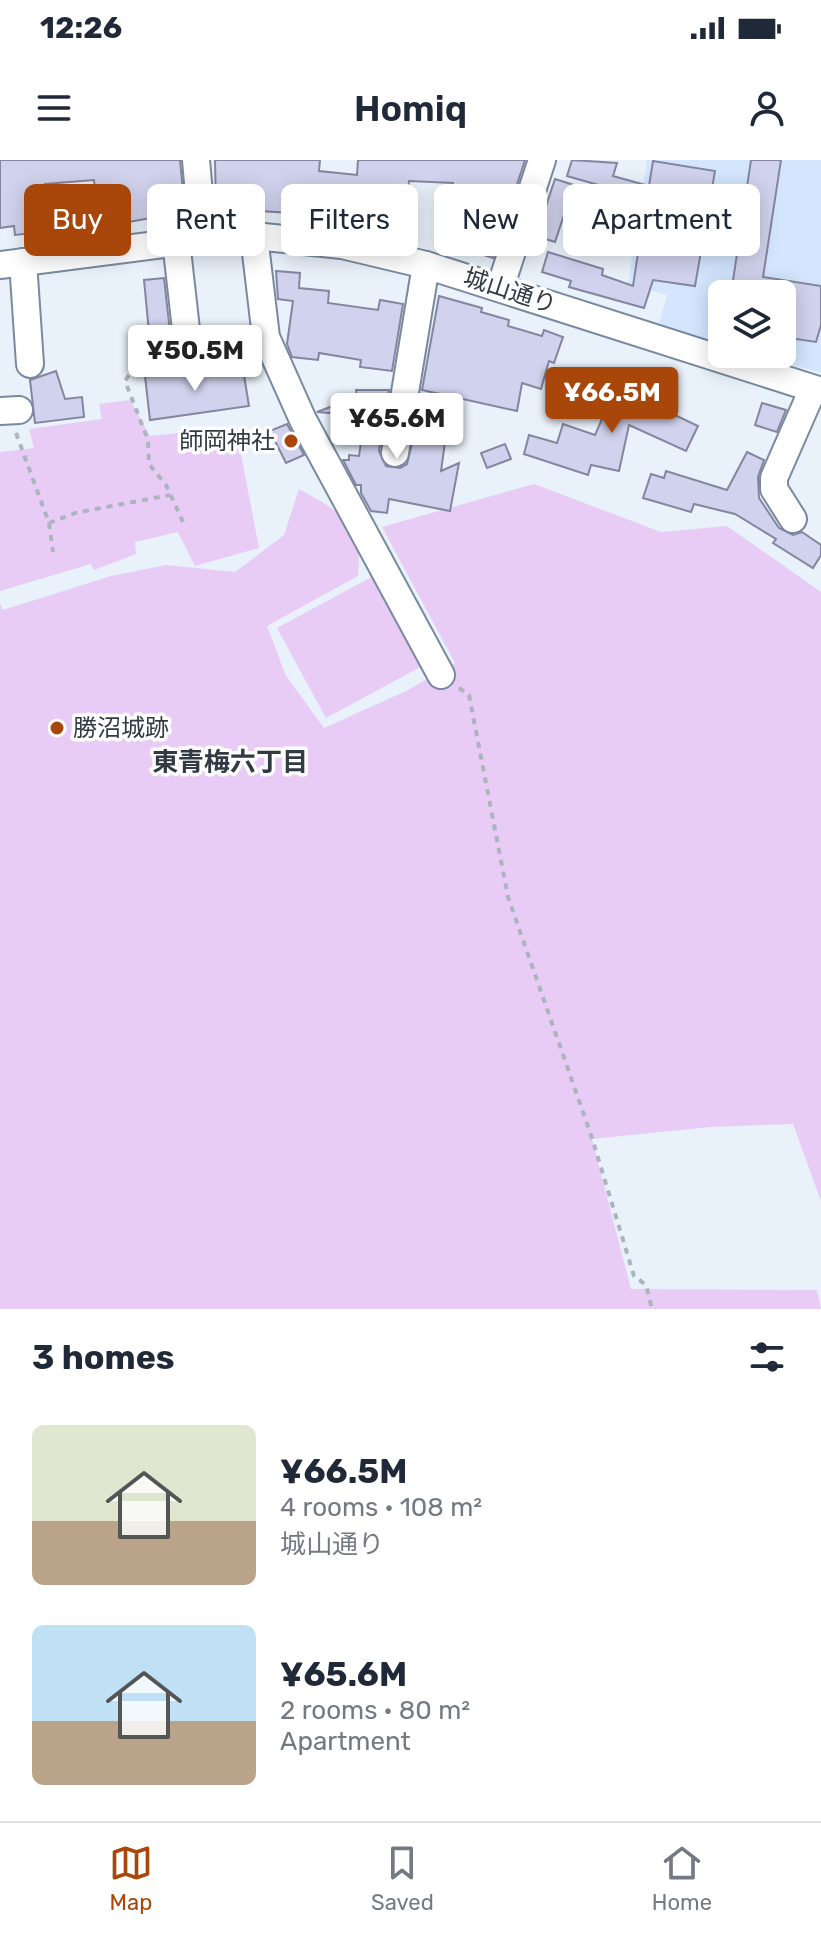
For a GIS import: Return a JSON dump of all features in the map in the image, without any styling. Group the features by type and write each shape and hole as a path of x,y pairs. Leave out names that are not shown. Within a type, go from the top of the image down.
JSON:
{"street":[{"path":"196,160 198,184"},
{"path":"500,288 542,160"},
{"name":"城山通り","path":"265,237 342,245 426,265 817,390"},
{"name":"城山通り","path":"12,264 147,245"},
{"path":"178,256 188,347"},
{"path":"256,256 266,337 303,420 441,675"},
{"path":"12,264 30,364"},
{"path":"395,453 426,265"},
{"path":"793,519 774,489 774,478 817,390"}],"path":[{"path":"183,522 170,495 149,464 148,440 125,381 142,356 188,347"},
{"path":"12,418 49,523 53,552"},
{"path":"49,523 75,513 170,495"},
{"path":"441,675 469,695 508,897 592,1138 634,1276 646,1285 652,1309"}],"shaded area":[{"path":"647,160 821,160 821,373 796,366 796,280 708,280 708,339 659,324 667,295 628,284 632,256 760,256 760,184 643,184"},
{"path":"130,400 150,436 178,433 181,450 239,444 259,548 195,566 178,532 135,542 136,554 94,570 91,564 0,591 0,452 34,448 29,429 102,419 99,404"},
{"path":"534,484 661,532 727,526 821,592 821,1201 793,1124 710,1127 592,1139 631,1289 817,1290 821,1309 0,1309 0,604 3,610 111,576 166,565 235,572 284,535 299,489 347,522 357,543 359,558 358,576 267,626 286,676 324,728 406,691 455,663 382,527"},
{"path":"377,574 426,664 326,718 277,628"}],"building":[{"path":"0,160 180,160 182,184 147,184 147,219 131,222 131,184 95,184 94,180 24,184 24,234 15,235 14,226 0,228"},
{"path":"215,160 320,160 319,171 357,175 358,160 525,160 517,184 409,181 409,184 281,184 281,212 265,211 265,184 216,184"},
{"path":"572,160 617,163 613,176 642,184 595,184 567,176"},
{"path":"751,160 781,160 763,277 782,280 733,280 737,256 760,256 760,184 747,184"},
{"path":"653,161 715,171 713,184 649,184"},
{"path":"555,179 571,184 563,184 563,218 555,242 547,239 547,203"},
{"path":"548,252 603,269 602,275 633,286 638,256 700,256 695,286 653,280 644,308 569,287 571,281 542,272"},
{"path":"276,271 300,273 299,288 329,291 328,303 378,310 380,300 403,304 392,371 360,367 361,360 319,353 318,360 292,357 287,344 293,301 278,299"},
{"path":"164,278 171,341 150,343 144,280"},
{"path":"796,282 821,286 821,325 816,342 796,339"},
{"path":"439,296 482,308 481,312 509,320 508,326 542,336 544,330 563,337 554,363 549,361 541,389 522,383 517,411 422,390"},
{"path":"243,369 249,406 150,420 145,376 190,370 191,376"},
{"path":"56,371 65,399 82,397 84,417 35,423 30,380"},
{"path":"616,387 698,426 686,451 629,425 619,471 591,465 588,475 524,454 529,435 557,443 563,424 595,435"},
{"path":"356,390 389,390 379,451 386,466 400,468 407,464 415,431 446,435 441,471 459,463 450,511 389,499 387,513 371,511 361,493 361,485 356,485 343,460 349,460 349,455 359,456 365,416 317,412 357,397"},
{"path":"762,403 786,410 777,432 755,425"},
{"name":"師岡神社","path":"287,424 304,455 286,463 270,431"},
{"path":"505,444 511,459 487,468 481,453"},
{"path":"747,452 764,460 758,477 759,498 779,528 793,535 802,532 821,545 821,555 813,568 773,543 776,539 735,514 694,504 691,512 643,498 651,474 664,478 666,471 727,490"}],"place":[{"name":"師岡神社","path":"291,441"},
{"name":"勝沼城跡","path":"57,728"}],"district":[{"name":"東青梅六丁目","path":"230,762"}]}
